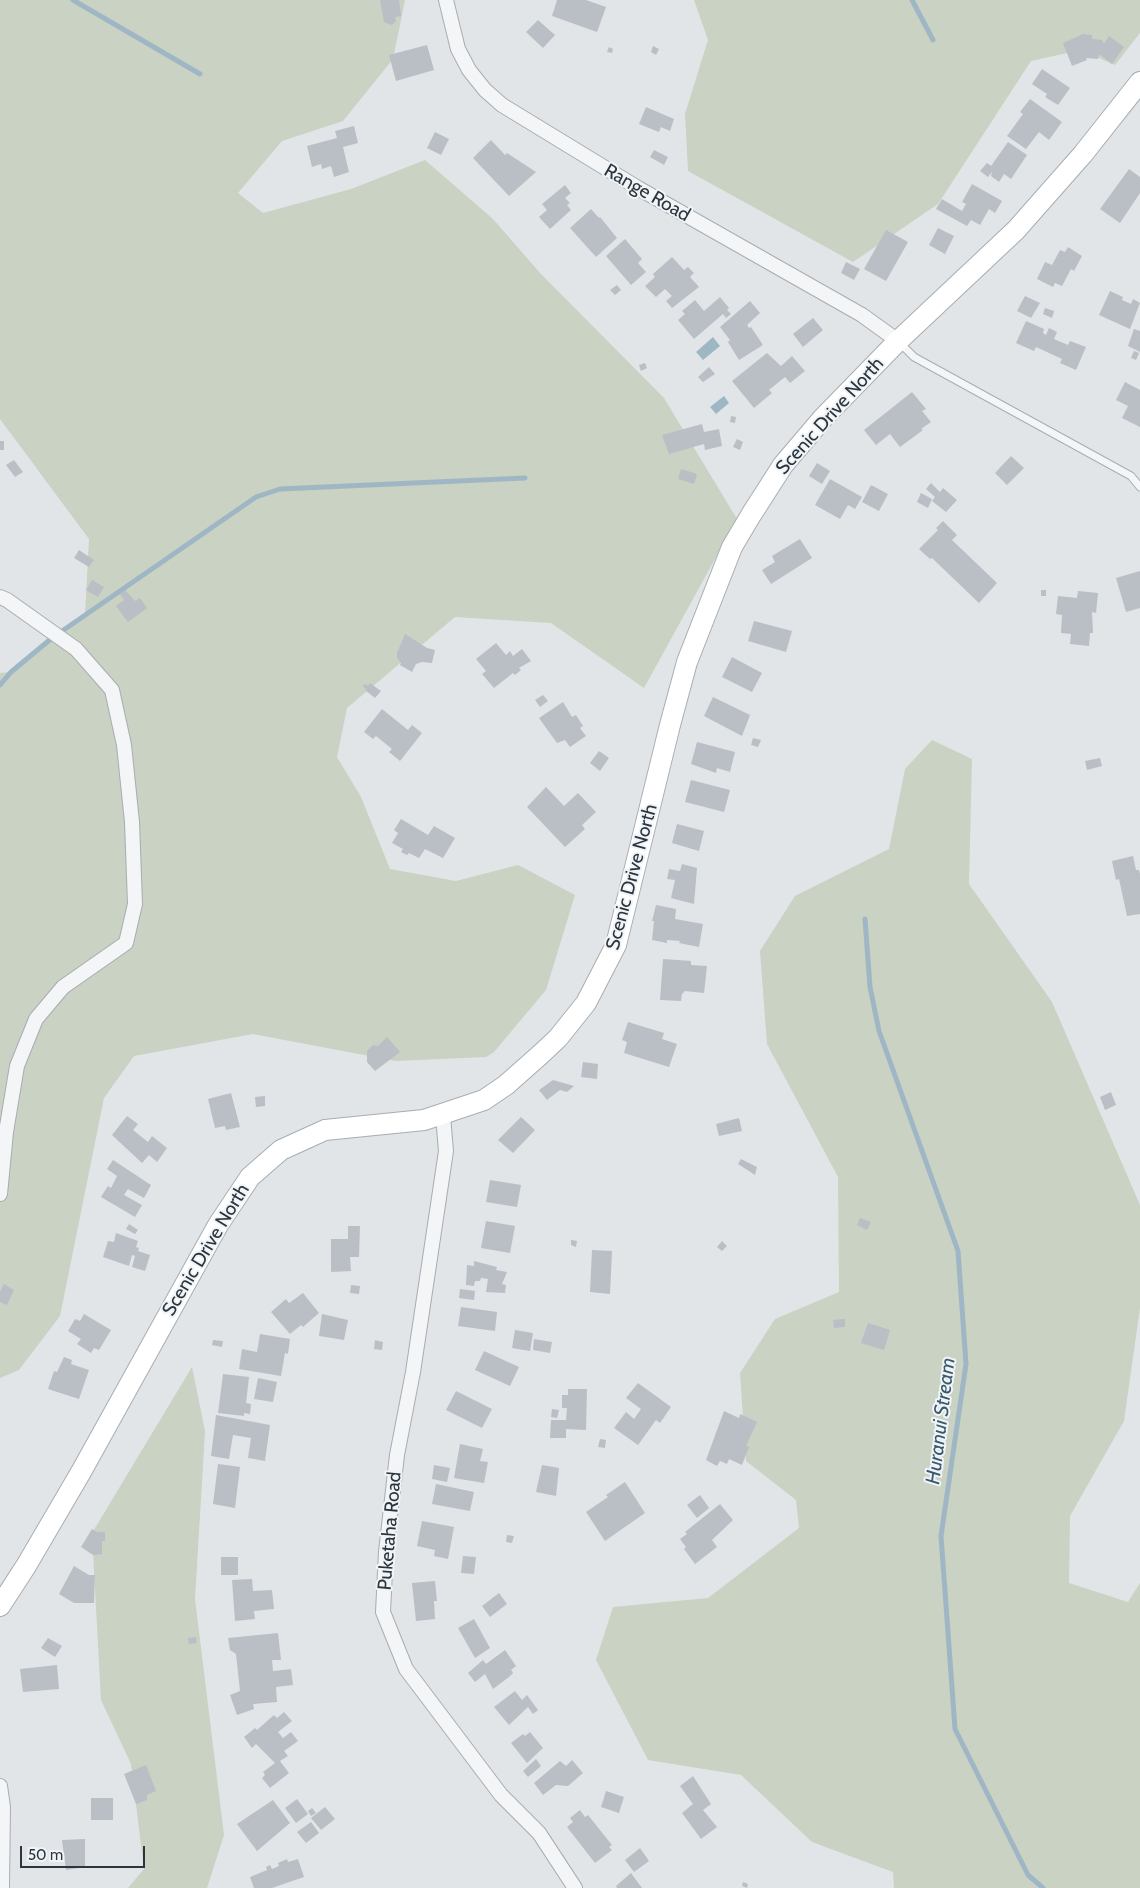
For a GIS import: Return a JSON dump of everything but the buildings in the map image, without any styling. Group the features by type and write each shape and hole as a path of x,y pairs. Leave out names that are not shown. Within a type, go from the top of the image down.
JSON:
{"main road":[{"name":"Scenic Drive North","path":"0,1606 26,1566 81,1472 218,1225 250,1177 281,1150 325,1130 424,1120 443,1116 484,1100 525,1070 558,1038 586,1003 597,985 616,945 626,912 670,725 685,670 706,608 732,547 768,488 802,441 898,341 1016,230 1077,160 1140,82"}],"street":[{"name":"Range Road","path":"446,0 458,49 469,70 485,90 502,105 638,188 862,315 898,341"},
{"path":"0,597 7,600 76,650 112,690 124,745 132,822 135,904 126,944 63,987 36,1019 17,1066 6,1132 0,1194"},
{"name":"Puketaha Road","path":"443,1116 446,1151 413,1372 397,1455 386,1552 383,1612 406,1669 502,1795 539,1832 575,1888"},
{"path":"0,1786 3,1807 2,1888"}],"lane":[{"path":"898,341 914,357 1131,476 1140,487"}],"green space":[{"path":"0,0 405,0 393,59 343,121 282,141 238,193 263,213 351,189 425,160 493,219 541,274 664,398 737,519 644,688 551,623 455,617 347,708 337,757 361,797 390,869 456,881 518,865 575,895 546,990 494,1052 486,1057 396,1061 253,1034 134,1056 104,1098 60,1316 19,1370 0,1378 0,673 11,672 52,638 85,615 89,539 0,419"},
{"path":"694,0 1140,0 1140,33 1115,65 1081,50 1031,61 938,204 853,262 688,171 685,114 708,40"},
{"path":"932,740 972,759 969,884 1052,1002 1140,1205 1140,1308 1124,1421 1070,1516 1069,1583 1128,1602 1140,1583 1140,1888 894,1888 893,1872 812,1842 741,1775 648,1760 596,1660 613,1607 708,1598 799,1528 796,1500 746,1461 740,1373 775,1319 839,1292 838,1177 767,1044 760,951 795,896 889,849 905,769"},
{"path":"192,1367 205,1431 195,1599 224,1835 207,1888 128,1888 144,1869 131,1764 101,1700 92,1533"}],"water":[{"path":"713,337 720,346 703,360 696,352"},
{"path":"724,396 729,403 716,414 710,407"}],"waterway":[{"path":"73,0 200,74"},
{"path":"912,0 933,40"},
{"path":"0,685 11,672 52,638 256,497 280,489 525,478"},
{"name":"Huranui Stream","path":"865,919 870,987 879,1031 958,1251 966,1364 941,1536 955,1729 1028,1875 1043,1888"}]}
